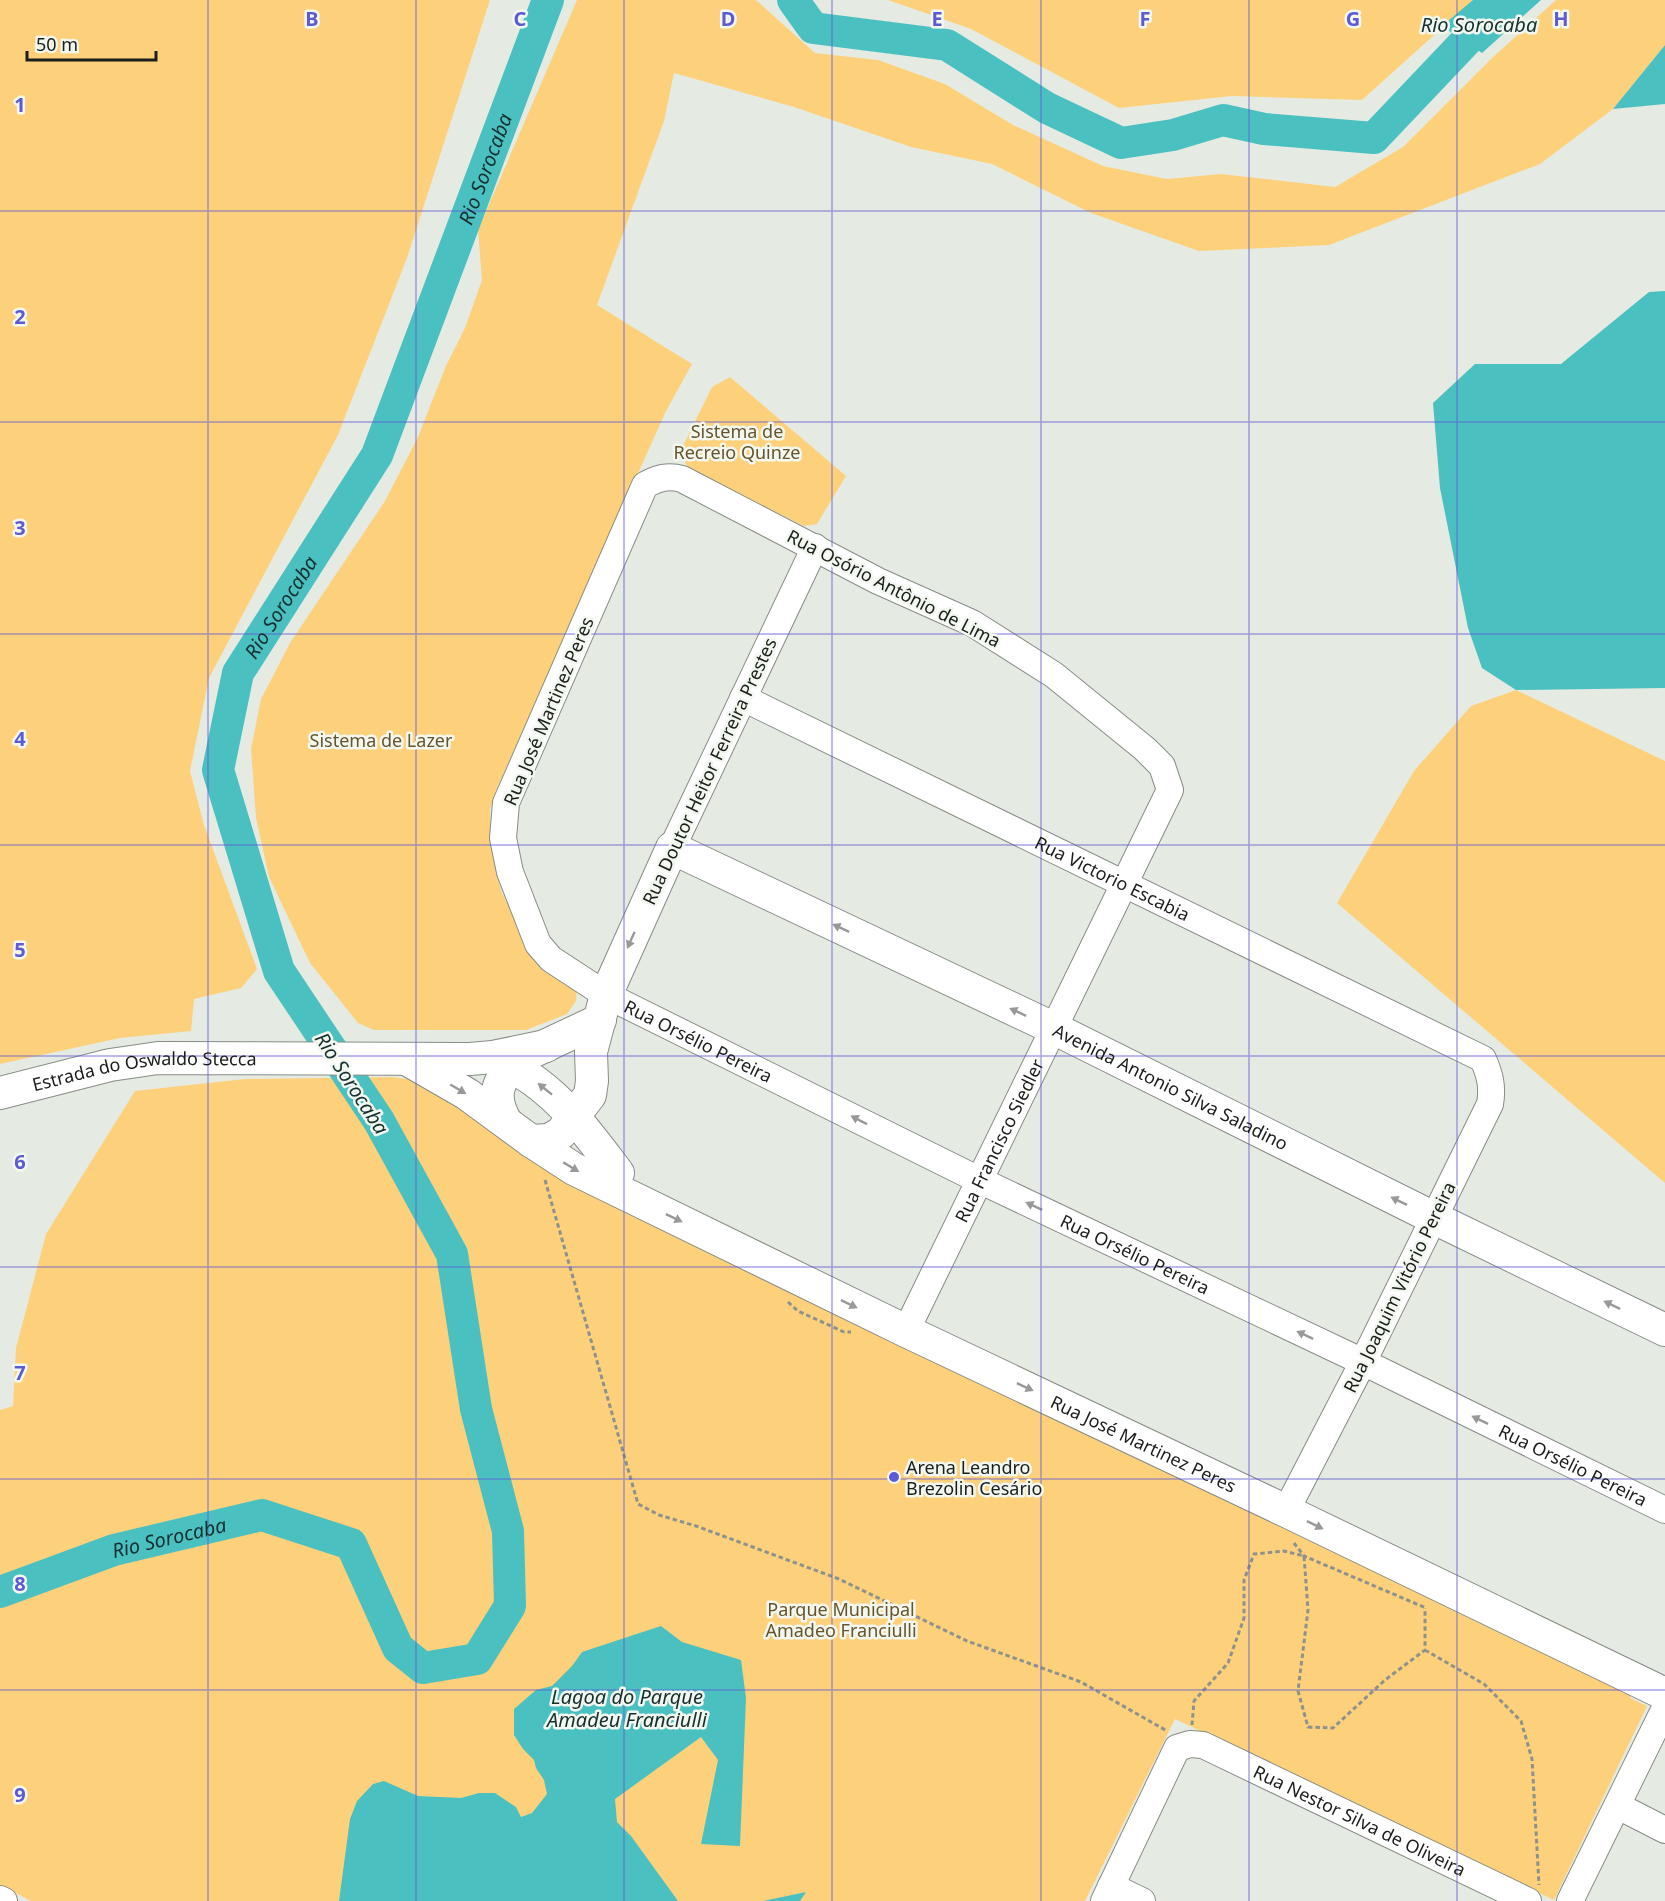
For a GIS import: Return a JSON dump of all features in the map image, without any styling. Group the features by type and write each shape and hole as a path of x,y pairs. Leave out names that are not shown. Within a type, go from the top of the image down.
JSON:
{"main road":[{"name":"Rua Doutor Heitor Ferreira Prestes","path":"603,1007 672,848"},
{"name":"Avenida Antonio Silva Saladino","path":"672,848 1053,1028 1665,1330"},
{"path":"402,1060 501,1062 546,1047 603,1007"},
{"path":"531,1141 549,1140 561,1133 590,1095 591,1052 603,1007"},
{"name":"Estrada do Oswaldo Stecca","path":"0,1093 110,1065 158,1058 402,1060"},
{"name":"Rua José Martinez Peres","path":"402,1060 467,1094 574,1169 619,1183 906,1331 1665,1694"},
{"path":"501,1062 496,1100 506,1122"},
{"name":"Rua José Martinez Peres","path":"501,1062 532,1079 575,1117 619,1183"},
{"path":"592,1081 619,1183"}],"street":[{"name":"Rua Osório Antônio de Lima","path":"645,484 659,478 682,479 878,581 972,623 1054,675 1145,749 1162,766 1170,790"},
{"name":"Rua José Martinez Peres","path":"603,1007 538,944 510,872 503,838 506,803 645,484"},
{"name":"Rua Doutor Heitor Ferreira Prestes","path":"672,848 815,547"},
{"name":"Rua Victorio Escabia","path":"743,698 1483,1059"},
{"name":"Rua Francisco Siedler","path":"906,1331 1170,790"},
{"name":"Rua Orsélio Pereira","path":"603,1007 979,1180 1363,1362 1665,1510"},
{"name":"Rua Joaquim Vitório Pereira","path":"1286,1511 1363,1362 1490,1104 1491,1076 1483,1059"},
{"path":"1570,1901 1665,1708"},
{"path":"1142,1901 1107,1893 1177,1749 1190,1744"},
{"name":"Rua Nestor Silva de Oliveira","path":"1190,1744 1203,1745 1534,1895"},
{"path":"1618,1806 1665,1830"}],"path":[{"path":"545,1178 638,1504 659,1515 696,1526 839,1579 966,1641 1081,1682 1190,1744 1194,1701 1228,1663 1244,1618 1244,1580 1254,1554 1284,1551 1304,1556 1308,1610 1298,1691 1308,1727 1333,1728 1385,1680 1425,1650"},
{"path":"1425,1608 1425,1650"},
{"path":"1425,1650 1484,1684 1521,1721 1532,1759 1534,1895"}],"green space":[{"path":"0,0 490,0 407,258 338,435 209,678 190,771 204,825 257,969 241,988 194,999 191,1031 120,1038 0,1064"},
{"name":"Sistema de Lazer","path":"577,0 756,0 815,53 878,60 945,84 1013,125 1103,166 1167,179 1221,174 1335,187 1403,147 1492,58 1556,0 1665,0 1665,45 1613,109 1540,164 1329,245 1199,251 1091,213 992,164 911,147 794,107 674,73 664,121 597,305 692,364 666,411 497,788 490,809 491,843 501,891 527,944 577,985 576,1001 567,1014 526,1030 374,1030 358,1023 310,963 269,877 256,818 251,749 261,699 290,643 385,501 418,437 445,368 465,328 482,280 478,230"},
{"path":"888,0 1473,0 1362,100 1232,96 1119,108 971,29"},
{"name":"Sistema de Recreio Quinze","path":"730,377 846,476 817,524 804,526 690,470 679,454 712,387"},
{"path":"1516,690 1665,761 1665,1183 1337,903 1414,771 1471,706"},
{"name":"Parque Municipal Amadeo Franciulli","path":"393,1077 421,1081 1634,1689 1630,1698 1647,1706 1554,1900 1175,1719 1085,1901 31,1901 0,1885 0,1410 13,1406 16,1348 46,1234 135,1091 245,1079"}],"water":[{"name":"Rio Sorocaba","path":"1473,0 1541,0 1482,53 1442,26"},
{"path":"1665,45 1665,104 1613,109"},
{"path":"1665,291 1665,688 1516,690 1482,668 1468,628 1440,488 1433,403 1475,364 1561,364 1649,292"},
{"name":"Lagoa do Parque Amadeu Franciulli","path":"661,1626 682,1642 741,1660 746,1698 740,1846 701,1844 718,1760 701,1737 615,1799 617,1822 631,1836 678,1901 339,1901 350,1819 357,1801 373,1784 384,1781 418,1796 461,1798 479,1793 495,1793 516,1807 521,1817 532,1813 547,1794 544,1780 534,1760 514,1735 514,1709 536,1690 552,1686 582,1652"},
{"path":"806,1892 800,1901 763,1901"}],"waterway":[{"name":"Rio Sorocaba","path":"0,1592 114,1550 262,1515 351,1544 398,1648 423,1668 477,1659 510,1606 508,1531 476,1409 452,1254 379,1121 279,971 218,770 238,673 377,455 548,0"},
{"name":"Rio Sorocaba","path":"793,0 813,28 947,45 1047,108 1121,143 1173,135 1223,120 1264,129 1374,138 1505,0"}],"place":[{"name":"Arena Leandro Brezolin Cesário","path":"894,1477"}]}
